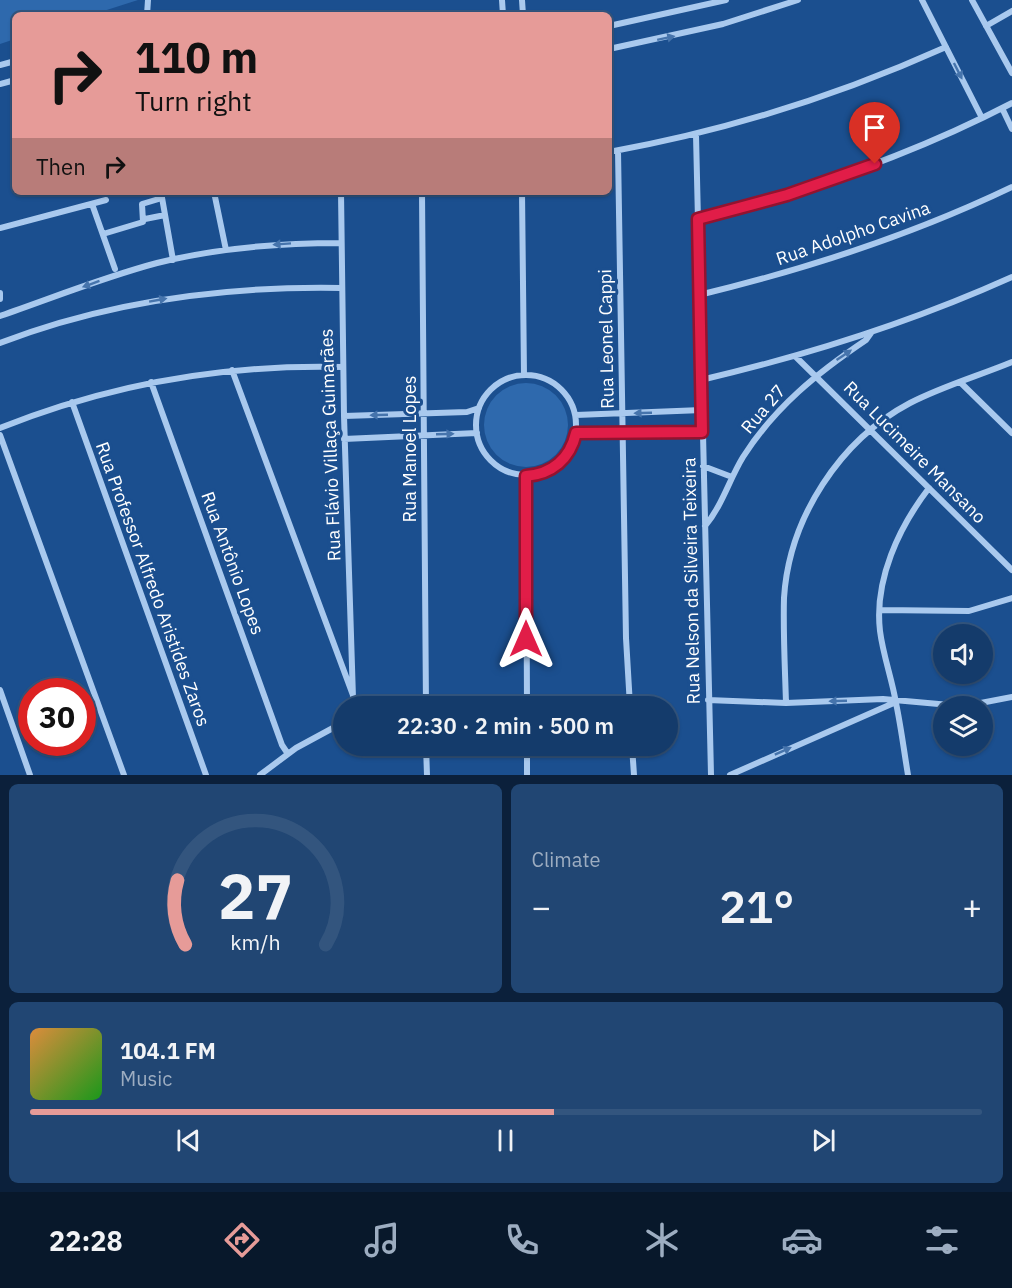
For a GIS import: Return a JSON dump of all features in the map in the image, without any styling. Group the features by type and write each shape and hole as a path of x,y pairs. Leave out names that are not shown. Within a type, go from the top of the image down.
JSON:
{"street":[{"path":"612,25 726,0"},
{"path":"612,48 723,24 798,0"},
{"path":"922,0 982,118"},
{"path":"972,0 1012,73"},
{"path":"986,26 1012,11"},
{"path":"612,151 696,135 824,97 946,47"},
{"path":"698,219 831,180 918,147 1012,103"},
{"path":"1002,108 1012,129"},
{"name":"Rua Nelson da Silveira Teixeira","path":"696,135 711,775"},
{"name":"Rua Leonel Cappi","path":"618,150 626,638 629,696"},
{"name":"Rua Adolpho Cavina","path":"699,295 786,273 871,246 1012,188"},
{"path":"145,219 142,204 162,195 173,260"},
{"path":"215,195 226,250"},
{"name":"Rua Flávio Villaça Guimarães","path":"341,195 344,438 353,696"},
{"name":"Rua Manoel Lopes","path":"422,195 426,696"},
{"path":"522,195 524,375"},
{"path":"0,228 106,200"},
{"path":"92,204 115,269"},
{"path":"103,234 140,224 145,219 165,216"},
{"path":"0,316 105,279 173,260 226,250 287,244 340,243"},
{"path":"701,380 796,357 871,333 1012,277"},
{"path":"0,343 71,319 175,297 274,288 341,288"},
{"path":"0,293 0,299"},
{"name":"Rua 27","path":"705,526 715,514 732,477 766,425 815,375 866,340 871,333"},
{"name":"Rua Lucimeire Mansano","path":"796,357 1012,570"},
{"path":"786,703 784,598 795,544 808,510 826,479 850,450 871,430 908,404 1012,363"},
{"path":"0,429 72,402 152,382 232,370 343,367"},
{"path":"232,370 352,696"},
{"path":"524,375 541,377 557,385 569,398 576,415 576,433 570,450 559,464 544,473 526,476 508,472 493,463 482,449 477,433 479,408 487,394 500,382 524,375"},
{"name":"Rua Antônio Lopes","path":"152,382 278,734 288,754"},
{"path":"960,382 1012,433"},
{"name":"Rua Professor Alfredo Aristídes Zaros","path":"72,402 206,775"},
{"path":"344,416 467,412 479,408"},
{"path":"576,415 702,410"},
{"path":"576,433 702,432"},
{"path":"344,438 477,433"},
{"path":"0,435 124,775"},
{"path":"703,466 732,477"},
{"path":"526,476 527,696"},
{"path":"908,775 896,702 880,631 880,610 884,582 893,549 909,517 929,488"},
{"path":"880,610 962,611 988,607 1012,598"},
{"path":"0,690 30,775"},
{"path":"993,700 1012,697"},
{"path":"708,700 786,703 883,699 933,704"},
{"path":"730,775 896,702"},
{"path":"260,775 288,754 333,728"},
{"path":"424,775 425,756"},
{"path":"527,756 527,775"},
{"path":"633,756 634,775"}],"shaded area":[{"path":"0,0 138,0 100,12 12,12 12,40 0,44"},
{"path":"526,383 542,386 556,395 565,409 568,425 565,441 556,455 542,464 526,467 510,464 496,455 487,441 484,425 487,409 496,395 510,386"}],"route":[{"path":"526,639 526,476 544,473 559,464 570,450 576,433 702,432 698,219 787,195 875,164"}]}
